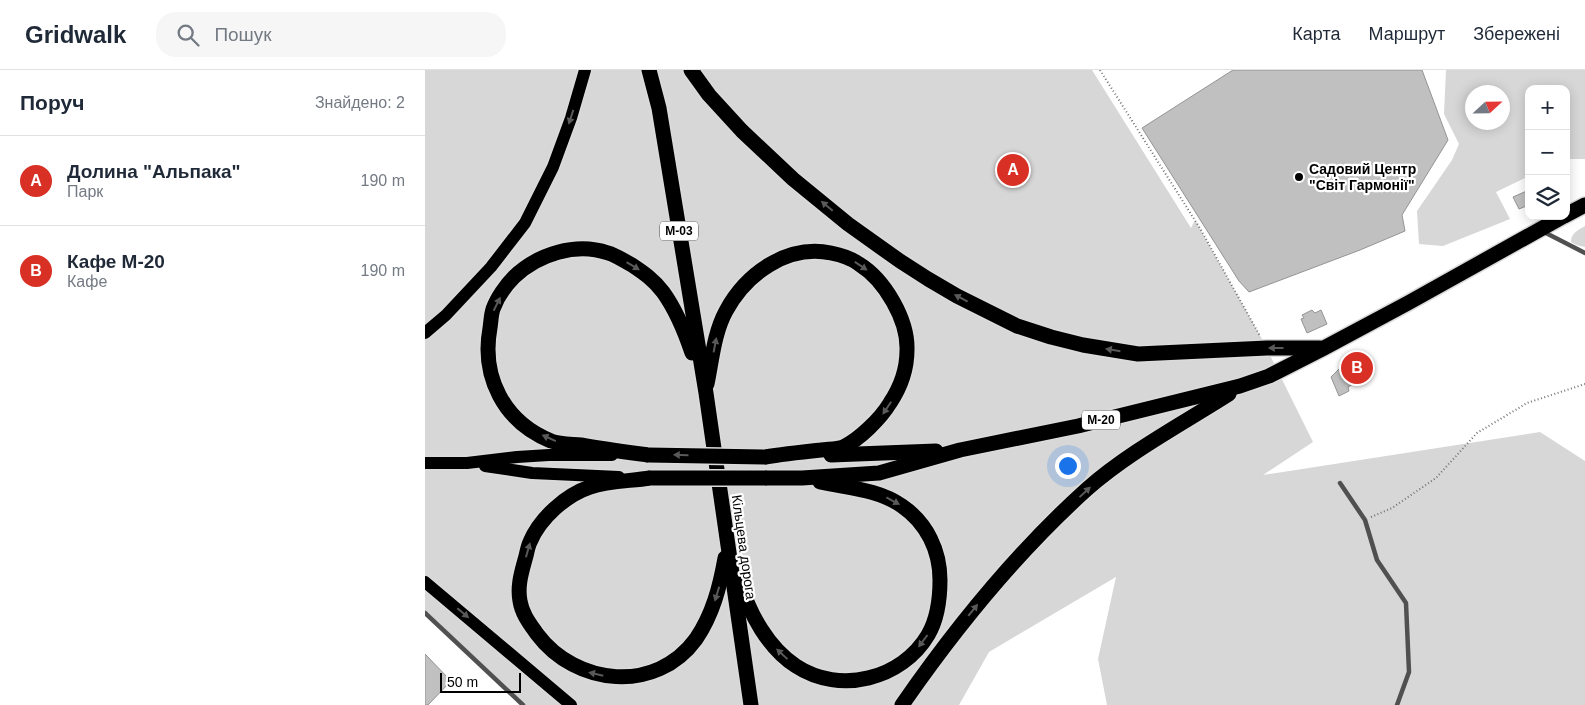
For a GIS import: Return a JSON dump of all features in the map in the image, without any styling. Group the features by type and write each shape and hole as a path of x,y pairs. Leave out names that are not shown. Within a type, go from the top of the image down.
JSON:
{"highway":[{"name":"М-03","path":"649,70 659,108 705,393"},
{"path":"691,70 709,95 742,131 793,179 848,224 928,279 991,314 1017,326 1083,345 1138,354 1267,348 1324,348"},
{"name":"М-20","path":"1570,213 1585,204"},
{"name":"М-20","path":"650,478 802,478 879,473 960,450 1078,426 1240,386 1269,376 1324,348 1558,220"},
{"path":"648,455 552,441 525,426 513,416 503,403 490,373 487,342 493,308 514,278 533,263 553,254 571,249 588,248 609,253 647,274 663,291 673,308 687,340 705,393"},
{"path":"705,393 718,329 725,312 743,286 768,265 786,256 803,252 822,251 841,255 859,263 875,276 887,290 905,331 907,350 904,371 893,399 874,425 843,447 765,457"},
{"path":"902,705 940,651 984,596 1038,538 1088,489 1129,457 1240,386"},
{"name":"Кільцева дорога","path":"705,393 751,705"},
{"name":"М-20","path":"648,455 765,457 960,450"},
{"path":"650,478 591,487 575,493 559,505 543,522 530,542 520,576 519,588 520,602 524,614 543,642 562,658 585,671 595,674 630,677 663,668 688,648 707,621 718,593 727,546"},
{"path":"727,546 743,595 755,621 775,648 794,665 808,674 830,680 871,678 888,672 911,657 928,634 940,598 940,566 933,542 920,522 903,506 880,494 802,478"}],"main road":[{"path":"425,333 446,315 491,267 525,223 553,167 571,118 585,70"},
{"path":"425,463 467,463 549,455 648,455"},
{"path":"467,463 532,473 650,478"},
{"path":"426,584 571,705"}],"lane":[{"path":"1541,230 1585,253"},
{"path":"1340,483 1365,520 1377,560 1406,604 1409,672 1397,705"},
{"path":"425,613 523,705"}],"path":[{"path":"1100,70 1201,230 1267,348"},
{"path":"1365,520 1392,508 1436,478 1477,433 1527,403 1585,384"}],"shaded area":[{"path":"425,70 1092,70 1191,228 1195,220 1262,339 1313,442 1263,475 1540,432 1585,461 1585,705 1107,705 1098,659 1116,577 989,652 959,705 523,705 425,613"},
{"path":"1446,70 1585,70 1585,159 1570,159 1570,85 1525,85 1525,178 1496,192 1510,219 1443,246 1419,244 1417,211 1452,160 1459,144 1444,114"},
{"path":"1585,226 1585,247 1571,242 1577,230"}],"building":[{"name":"Садовий Центр \"Світ Гармонії\"","path":"1233,70 1422,70 1448,140 1402,215 1405,231 1249,292 1239,281 1142,128"},
{"path":"1525,192 1525,207 1519,209 1513,197"},
{"path":"1312,310 1315,313 1321,310 1327,324 1307,333 1301,319 1304,318 1302,315"},
{"path":"1362,363 1372,373 1348,387 1349,391 1339,396 1331,377 1342,366 1347,370"},
{"path":"425,654 451,681 428,705 425,705"}],"place":[{"name":"Долина \"Альпака\"","path":"1013,170"},
{"name":"Садовий Центр \"Світ Гармонії\"","path":"1299,177"},
{"name":"Кафе М-20","path":"1357,368"}]}
